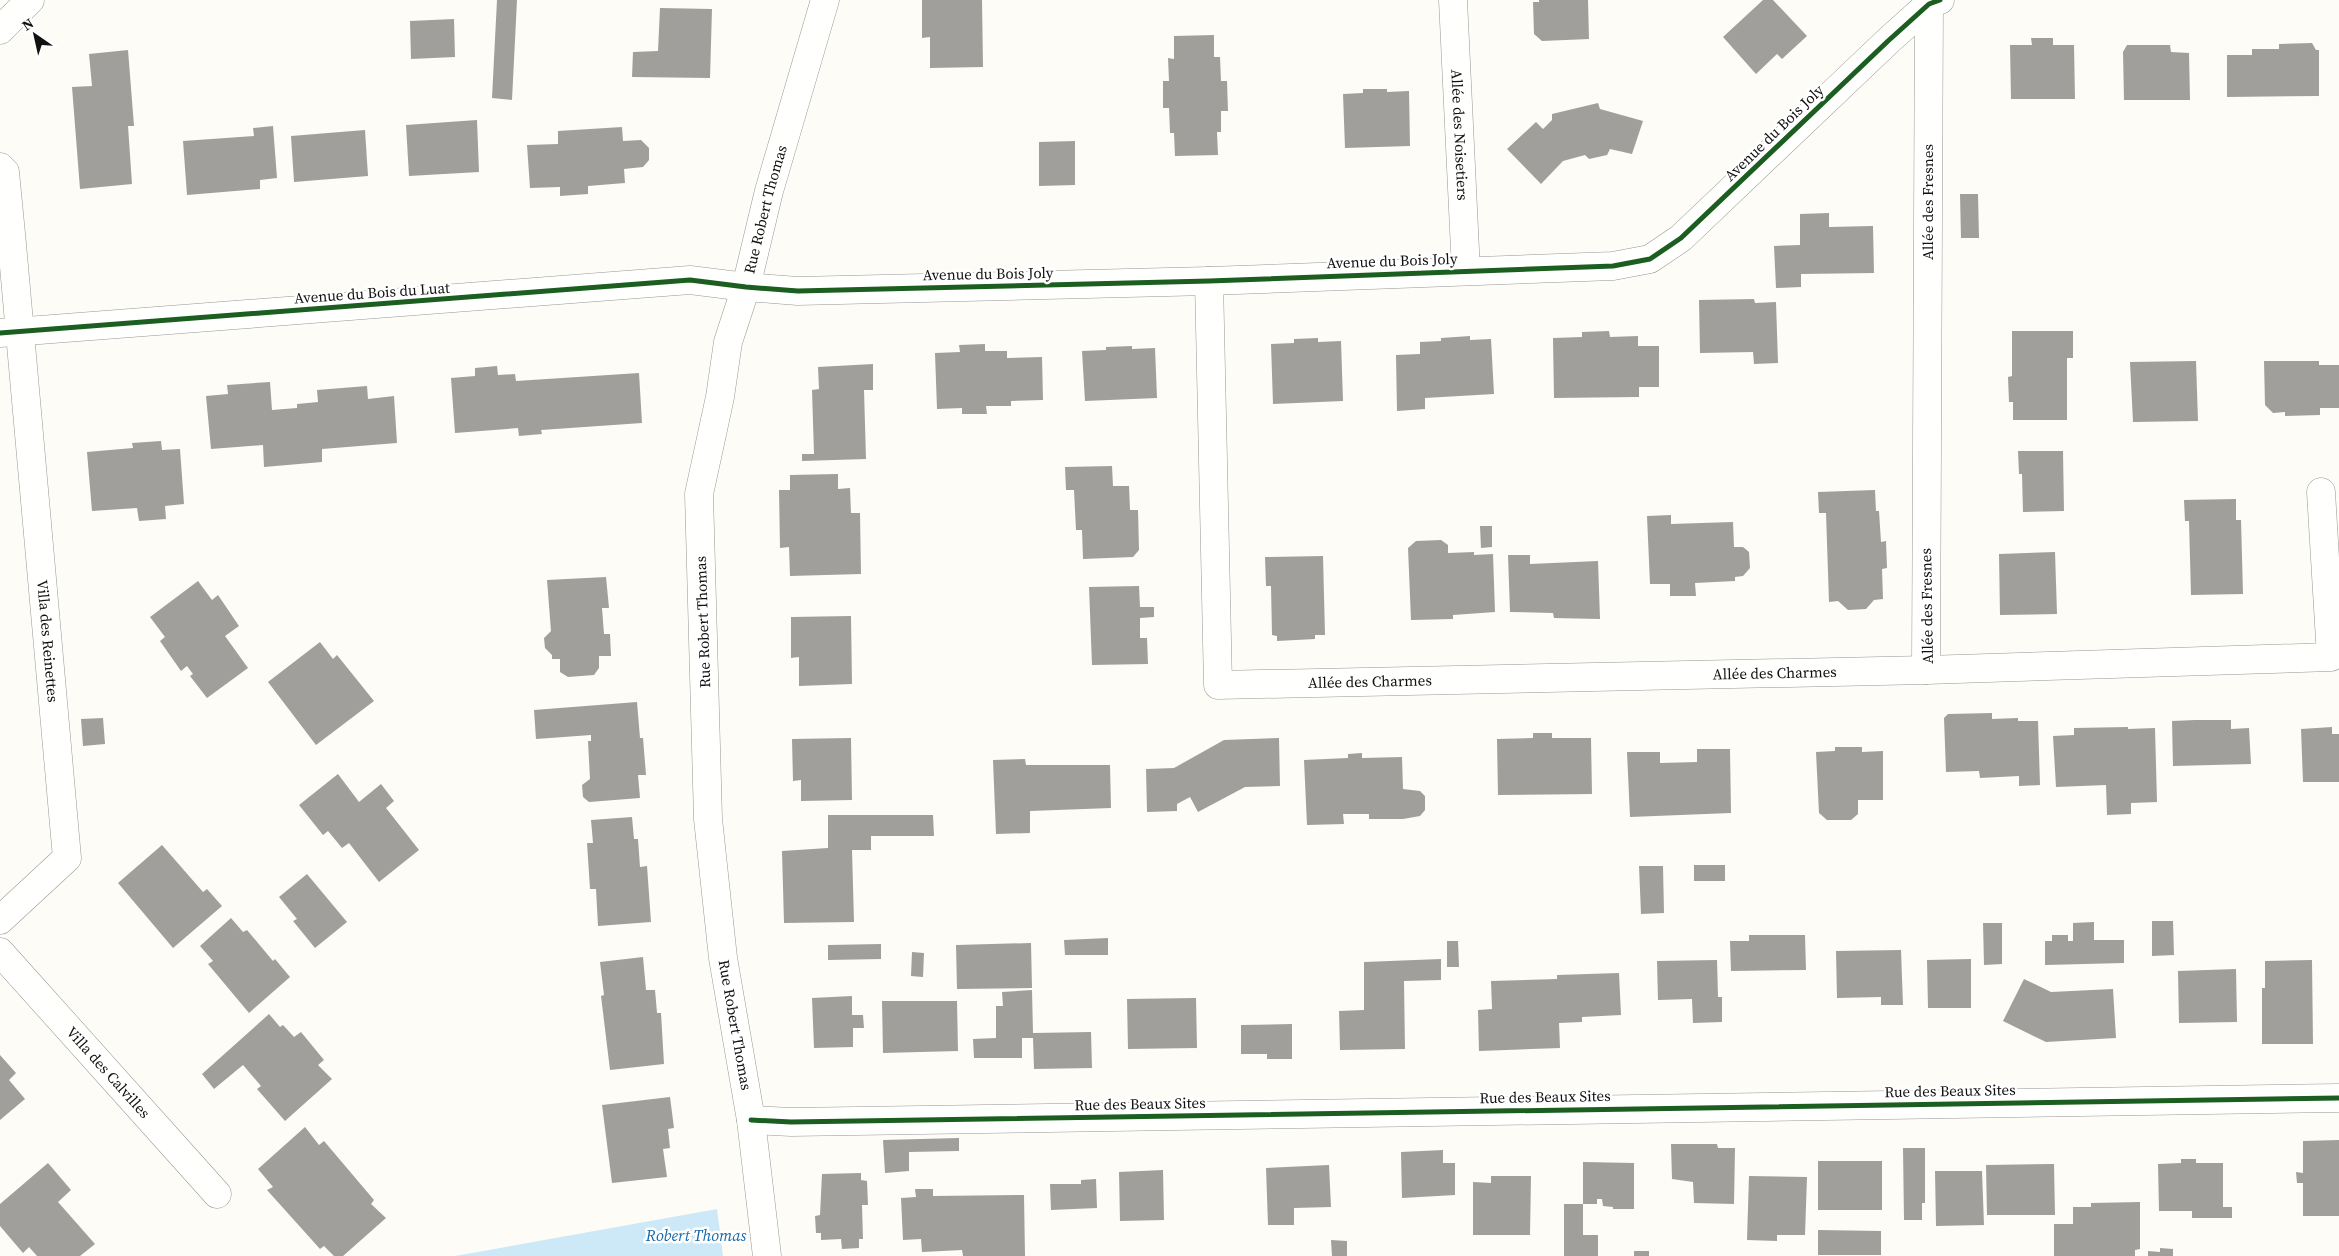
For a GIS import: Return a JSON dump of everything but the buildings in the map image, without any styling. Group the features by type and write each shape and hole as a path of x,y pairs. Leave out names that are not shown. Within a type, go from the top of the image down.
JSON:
{"street":[{"path":"0,30 30,0"},
{"name":"Rue Robert Thomas","path":"767,1256 751,1120 723,958 708,819 699,494 720,397 728,342 746,288 769,191 825,0"},
{"name":"Allée des Noisetiers","path":"1453,0 1466,271"},
{"name":"Avenue du Bois Joly","path":"746,288 798,291 1209,281 1613,266 1650,259 1681,238 1932,1"},
{"name":"Allée des Fresnes","path":"1932,1 1926,670 2330,657 2321,492"},
{"path":"0,167 5,172 10,332"},
{"name":"Avenue du Bois du Luat","path":"10,332 690,280 746,288"},
{"name":"Allée des Charmes","path":"1209,281 1218,685 1926,670"},
{"name":"Villa des Reinettes","path":"0,920 67,858 10,332"},
{"name":"Villa des Calvilles","path":"0,952 217,1194"},
{"name":"Rue des Beaux Sites","path":"751,1120 791,1122 2339,1098"}],"water":[{"name":"Robert Thomas","path":"717,1209 723,1256 455,1256"}],"cycle path":[{"path":"0,333 690,280 798,291 1209,281 1613,266 1650,259 1681,238 1888,41 1929,4 1940,0"},
{"path":"751,1120 791,1122 2339,1098"}]}
